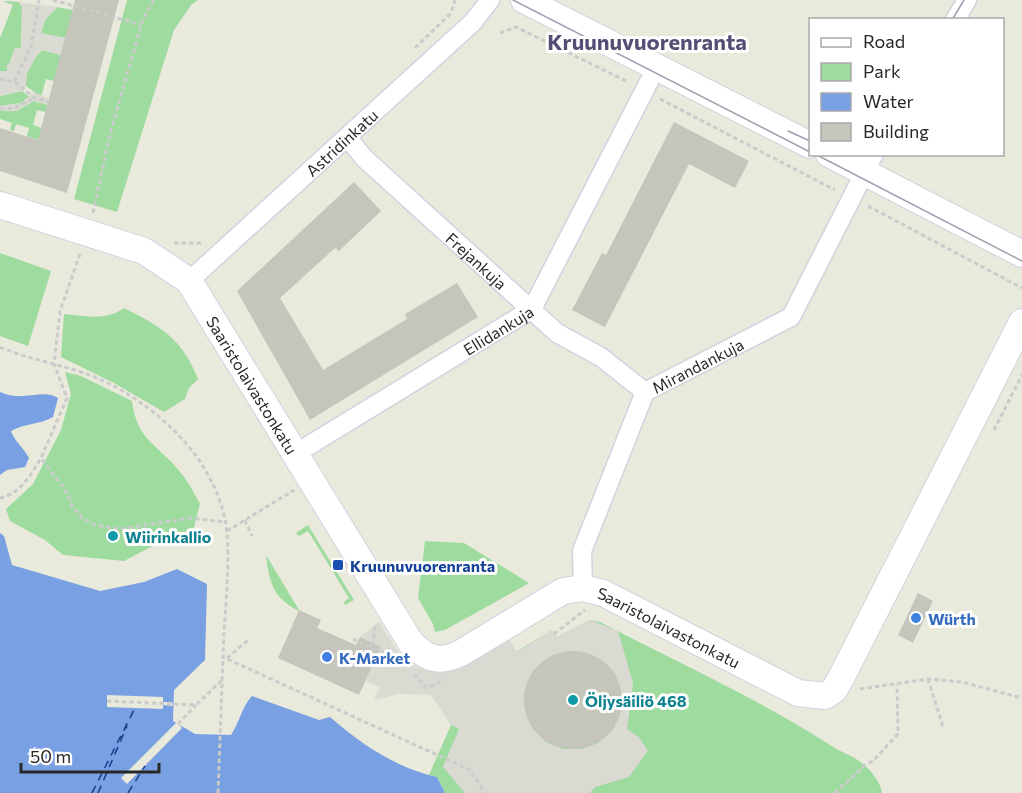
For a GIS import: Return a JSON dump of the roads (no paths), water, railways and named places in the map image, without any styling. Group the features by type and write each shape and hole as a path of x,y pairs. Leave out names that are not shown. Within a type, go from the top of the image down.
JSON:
{"street":[{"name":"Astridinkatu","path":"189,281 348,138 472,22 490,0"},
{"path":"524,0 650,79 809,146"},
{"path":"956,18 967,0"},
{"name":"Ellidankuja","path":"295,454 532,309 650,79"},
{"name":"Frejankuja","path":"348,138 364,158 557,333 601,357 645,392"},
{"path":"837,156 869,164 1022,254"},
{"name":"Mirandankuja","path":"584,599 582,551 645,392 791,317 869,164"},
{"name":"Saaristolaivastonkatu","path":"0,205 92,218 189,281 411,643 423,655 433,660 447,659 563,591 584,599 603,592 798,693 825,696 845,694 1022,322"}],"water":[{"path":"0,392 17,396 45,394 58,398 53,417 11,431 29,458 25,467 7,470 0,475"},
{"path":"0,533 4,536 12,565 100,591 144,582 177,569 207,584 205,660 174,690 173,721 195,734 231,735 245,705 252,696 319,720 330,717 380,754 407,768 437,777 445,793 0,793"}],"tram line":[{"path":"513,0 809,151"},
{"path":"953,18 964,0"},
{"path":"788,131 809,141"},
{"path":"819,156 1022,261"}],"place":[{"name":"Wiirinkallio","path":"113,536"},
{"name":"Kruunuvuorenranta","path":"338,565"},
{"name":"Würth","path":"916,618"},
{"name":"K-Market","path":"327,657"},
{"name":"Öljysäiliö 468","path":"573,700"}],"district":[{"name":"Kruunuvuorenranta","path":"647,41"}]}
